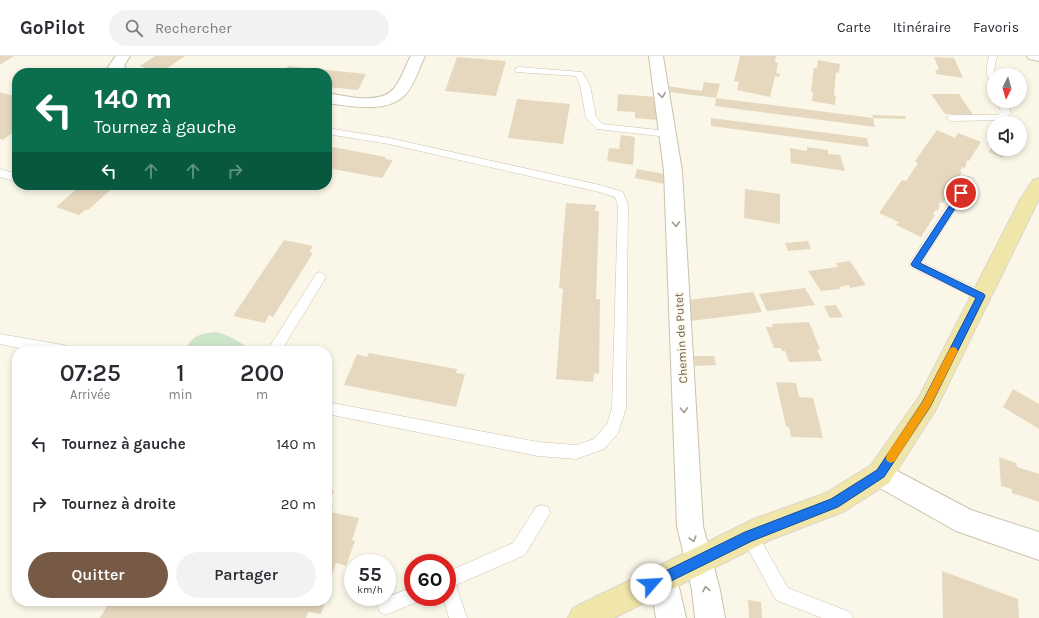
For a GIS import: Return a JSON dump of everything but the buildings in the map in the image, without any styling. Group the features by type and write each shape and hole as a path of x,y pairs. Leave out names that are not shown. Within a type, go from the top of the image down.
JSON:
{"main road":[{"path":"583,618 749,536 834,503 880,474 927,404 1029,200 1039,184"}],"street":[{"path":"117,68 116,67 122,56"},
{"path":"332,98 367,102 389,99 400,91 418,56"},
{"name":"Chemin de Putet","path":"656,56 675,201 690,526 700,561 710,618"},
{"path":"1034,56 1039,57"},
{"path":"880,474 965,522 1039,546"},
{"path":"663,578 671,618"}],"lane":[{"path":"990,68 993,56"},
{"path":"519,70 579,74 585,85 591,118 600,127 667,134"},
{"path":"951,118 1001,118 1006,113 1004,108"},
{"path":"332,132 389,141 600,189 619,195 623,205 623,214 619,408 614,428 599,444 576,452 538,449 332,409"},
{"path":"0,173 12,177"},
{"path":"969,181 915,264 981,296"},
{"path":"277,346 320,278"},
{"path":"0,339 37,346"},
{"path":"456,577 519,549 542,513"},
{"path":"749,536 782,594 844,618"},
{"path":"454,606 458,618"}],"green space":[{"path":"216,332 235,339 245,346 188,346 193,338"}],"slow traffic":[{"path":"891,458 927,404 953,351"}],"route":[{"path":"651,584 764,529 834,503 880,474 927,404 981,296 915,264 961,193"}]}
